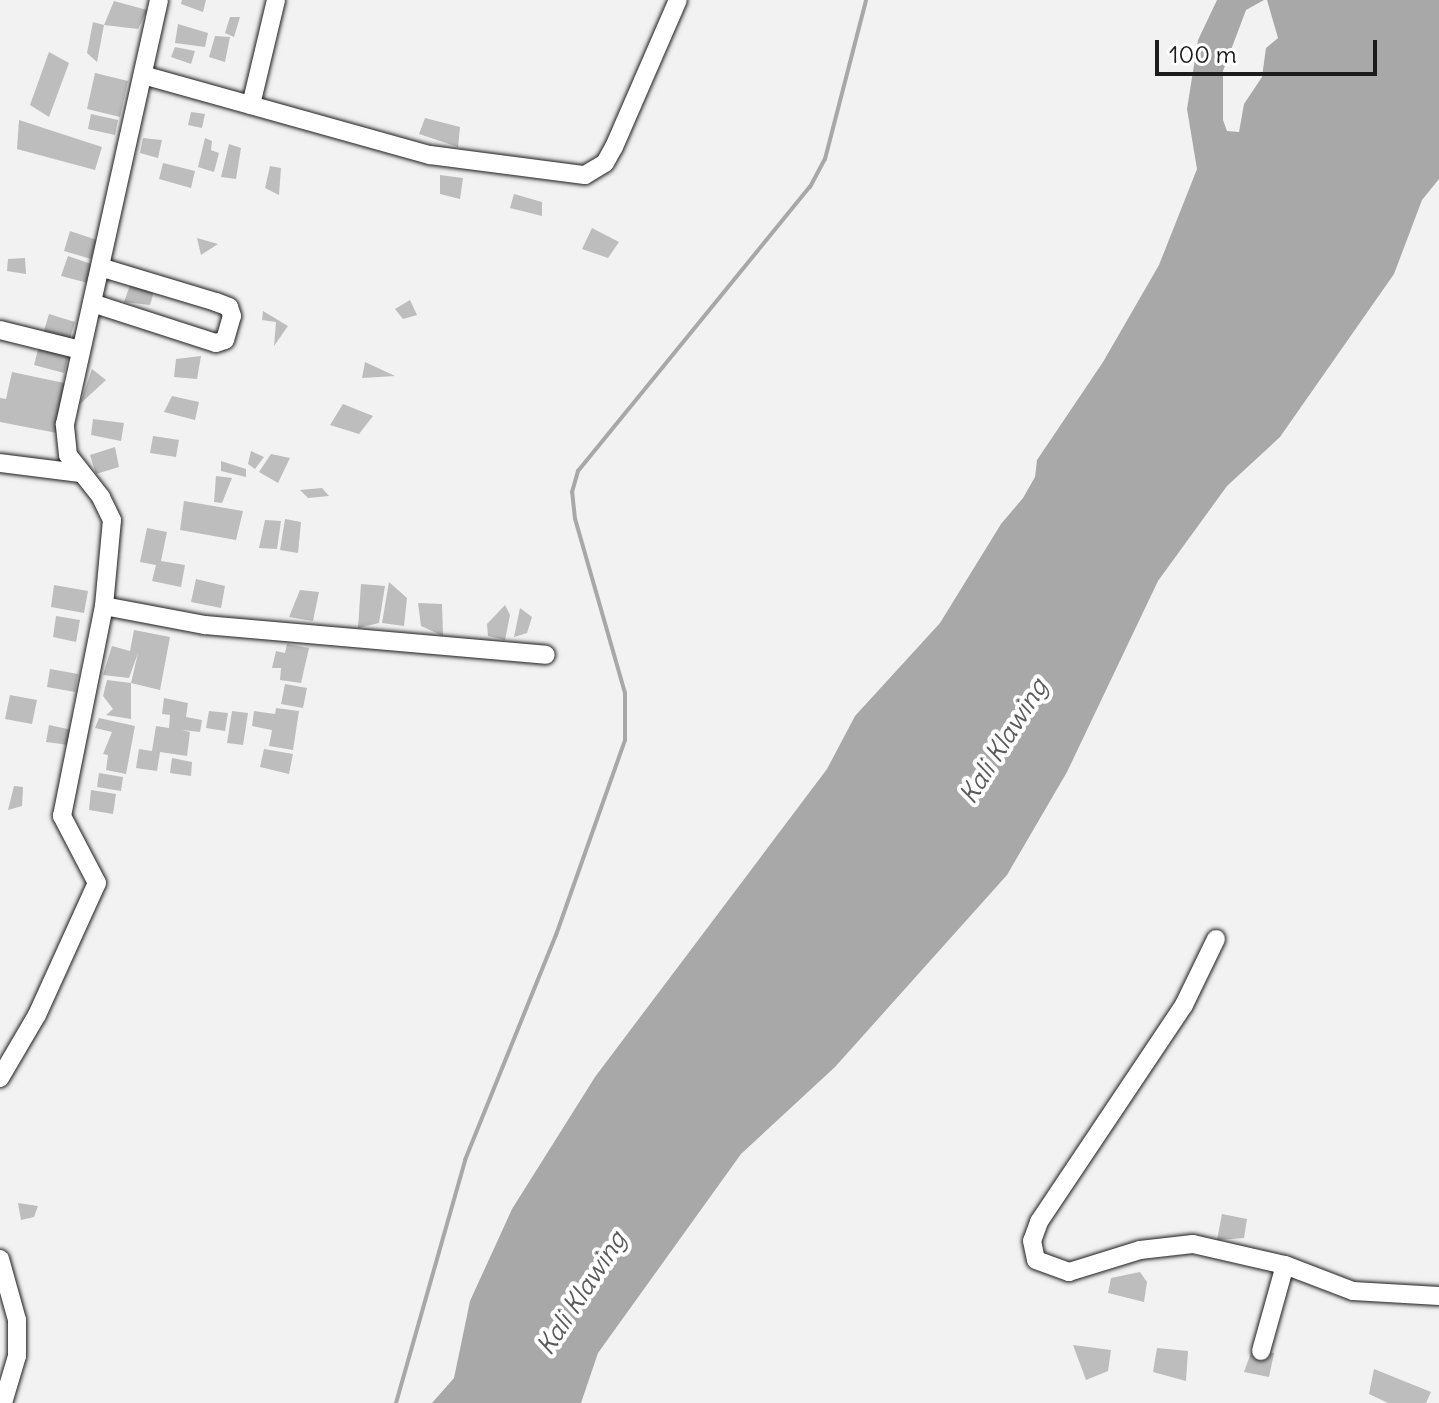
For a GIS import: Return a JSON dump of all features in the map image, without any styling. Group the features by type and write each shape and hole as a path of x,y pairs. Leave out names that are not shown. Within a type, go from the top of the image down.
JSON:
{"street":[{"path":"0,1078 95,896 92,870 62,816 104,606 112,520 101,497 79,473 68,455 65,424 159,0"},
{"path":"251,105 276,0"},
{"path":"143,75 430,155 585,175 605,163 614,147 678,0"},
{"path":"92,303 216,343 225,340 232,316 229,307 216,302 100,267"},
{"path":"0,330 81,350"},
{"path":"0,463 79,473"},
{"path":"104,606 205,625 546,655"},
{"path":"1216,939 1184,1005 1039,1222 1032,1251 1046,1267 1069,1272 1140,1250 1193,1244 1285,1265 1361,1293 1439,1296"},
{"path":"0,1259 17,1356 3,1403"},
{"path":"1261,1351 1285,1265"}],"water":[{"name":"Kali Klawing","path":"1217,0 1264,0 1246,10 1223,71 1223,120 1227,131 1239,132 1244,104 1262,77 1266,48 1278,38 1267,0 1439,0 1439,179 1422,200 1394,274 1280,437 1227,486 1158,581 1067,772 1007,875 835,1067 741,1154 598,1353 581,1403 432,1403 454,1378 470,1301 512,1209 595,1077 827,769 855,716 940,623 1001,524 1023,498 1035,477 1037,460 1103,362 1159,265 1197,169 1187,109 1198,40"}],"building":[{"path":"182,0 206,0 203,12 181,4"},
{"path":"114,1 147,10 138,29 104,25"},
{"path":"230,17 240,17 234,37 225,33"},
{"path":"93,22 104,25 97,62 87,53"},
{"path":"178,24 208,33 205,47 175,43"},
{"path":"215,36 230,37 225,62 209,57"},
{"path":"175,47 195,51 191,64 171,57"},
{"path":"49,52 69,63 49,117 30,105"},
{"path":"95,73 128,81 120,117 87,109"},
{"path":"191,112 205,114 202,128 188,125"},
{"path":"91,114 118,120 115,135 88,129"},
{"path":"425,118 460,127 458,147 419,134"},
{"path":"19,120 102,147 95,170 17,149"},
{"path":"143,138 162,140 158,158 140,153"},
{"path":"205,138 212,141 211,150 219,153 214,172 198,167"},
{"path":"229,144 241,148 236,179 221,177"},
{"path":"163,163 195,171 191,188 159,179"},
{"path":"270,166 281,168 279,195 265,188"},
{"path":"440,175 463,178 460,199 440,194"},
{"path":"514,194 542,202 542,216 510,208"},
{"path":"592,228 619,242 608,258 582,249"},
{"path":"70,231 97,240 91,259 64,251"},
{"path":"197,238 218,244 201,255"},
{"path":"68,256 94,265 88,283 61,276"},
{"path":"25,258 26,274 7,271 8,259"},
{"path":"130,285 155,288 150,305 124,302"},
{"path":"410,300 417,315 403,319 395,309"},
{"path":"263,311 288,326 274,346 276,322 262,320"},
{"path":"49,314 75,322 69,341 43,334"},
{"path":"40,342 70,351 64,373 34,365"},
{"path":"201,356 197,379 174,377 176,359"},
{"path":"365,362 395,376 362,378"},
{"path":"92,369 106,380 80,404"},
{"path":"12,372 69,384 57,433 0,422 0,398 6,399"},
{"path":"172,396 199,402 195,420 164,412"},
{"path":"343,404 373,416 359,434 330,425"},
{"path":"93,419 124,423 121,441 91,435"},
{"path":"153,436 179,440 176,457 150,453"},
{"path":"115,447 119,467 96,474 90,455"},
{"path":"251,451 264,457 255,469 248,464"},
{"path":"271,454 290,458 278,483 259,472"},
{"path":"221,461 246,469 246,477 221,471"},
{"path":"216,476 232,478 222,503 214,502"},
{"path":"322,488 329,496 308,498 300,490"},
{"path":"184,501 243,511 236,540 180,530"},
{"path":"285,519 301,522 298,553 280,550"},
{"path":"265,520 281,521 277,549 259,548"},
{"path":"147,528 167,532 161,561 185,565 181,587 152,581 156,565 140,562"},
{"path":"196,579 225,586 221,608 191,602"},
{"path":"389,582 407,598 404,626 382,623"},
{"path":"361,584 385,586 379,623 358,628"},
{"path":"54,585 88,591 84,613 51,607"},
{"path":"300,590 319,592 313,621 289,617"},
{"path":"418,603 442,604 443,636 421,626"},
{"path":"505,605 510,615 505,640 488,636 487,624"},
{"path":"520,608 532,617 527,633 514,637"},
{"path":"56,616 80,620 76,642 53,637"},
{"path":"134,630 170,637 160,690 131,683 138,653 129,678 103,675 112,646 130,651"},
{"path":"287,644 309,648 301,683 280,680 281,668 272,668 276,651 285,653"},
{"path":"50,669 78,674 75,692 47,687"},
{"path":"107,680 131,683 131,719 106,715 113,709 103,696"},
{"path":"285,684 307,688 303,708 281,704"},
{"path":"10,695 37,700 32,724 5,719"},
{"path":"164,698 188,703 186,717 202,720 200,732 182,730 190,732 187,756 160,752 157,771 136,768 139,749 152,751 156,726 169,728 170,715 162,714"},
{"path":"276,708 299,711 293,750 269,746 272,730 252,726 254,711 275,714"},
{"path":"209,711 228,713 225,731 206,728"},
{"path":"232,711 248,713 243,745 227,743"},
{"path":"99,718 135,726 126,774 106,770 108,755 103,754 112,732 95,728"},
{"path":"49,725 72,730 69,745 46,742"},
{"path":"264,749 293,754 289,774 260,767"},
{"path":"172,758 192,762 191,776 170,773"},
{"path":"99,773 123,777 121,791 97,787"},
{"path":"14,786 23,787 22,806 8,810"},
{"path":"91,790 116,794 113,814 89,810"},
{"path":"18,1203 38,1206 34,1217 21,1220"},
{"path":"1222,1214 1247,1219 1244,1238 1217,1240"},
{"path":"1140,1272 1147,1282 1144,1302 1108,1293 1111,1278"},
{"path":"1073,1345 1111,1350 1108,1371 1086,1380"},
{"path":"1157,1348 1188,1351 1186,1381 1153,1372"},
{"path":"1252,1350 1274,1353 1269,1377 1244,1372"},
{"path":"1374,1369 1431,1392 1426,1403 1388,1403 1369,1394"}],"waterway":[{"path":"396,1403 465,1160 556,935 625,740 625,693 575,519 572,492 578,471 810,187 825,159 866,0"}]}
